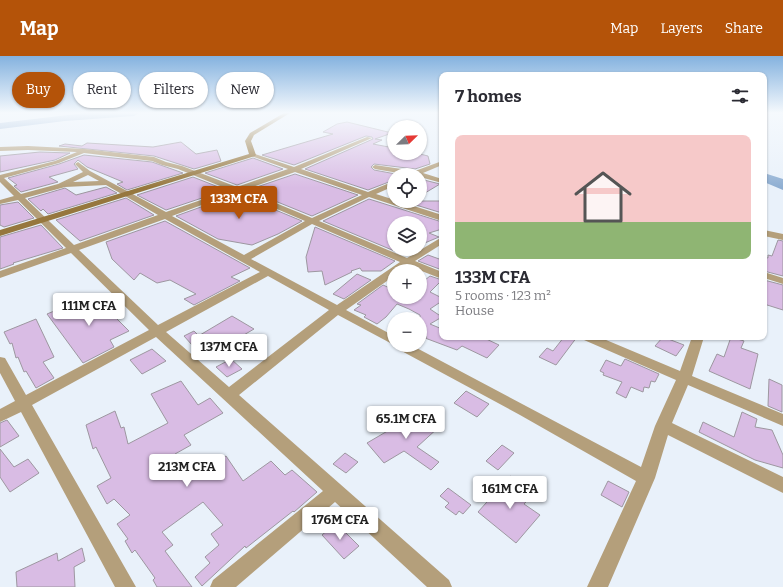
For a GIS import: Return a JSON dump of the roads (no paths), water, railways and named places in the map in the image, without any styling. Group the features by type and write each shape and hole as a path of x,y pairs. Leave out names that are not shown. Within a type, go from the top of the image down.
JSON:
{"main road":[{"path":"0,234 253,155 248,141 250,138"}],"street":[{"path":"0,275 295,169 369,138"},
{"path":"0,148 85,151 148,158 164,164 180,167 439,275"},
{"path":"0,178 57,162 85,151"},
{"path":"253,155 366,194 439,217"},
{"path":"78,164 88,172 128,195 245,258 336,311 387,337"},
{"path":"427,169 439,164"},
{"path":"375,166 387,168"},
{"path":"61,186 88,172"},
{"path":"427,177 439,180"},
{"path":"0,178 158,332 442,587"},
{"path":"0,202 61,186 108,183"},
{"path":"245,258 366,194 387,186"},
{"path":"767,234 783,237"},
{"path":"229,395 336,311 439,242"},
{"path":"0,416 267,272"},
{"path":"767,276 783,281"},
{"path":"595,340 783,420"},
{"path":"597,587 646,478 663,426 684,378 697,340"},
{"path":"414,352 525,410 646,478"},
{"path":"0,361 126,587"},
{"path":"663,426 783,485"},
{"path":"220,587 336,491"}],"waterway":[{"path":"767,178 783,185"}]}
